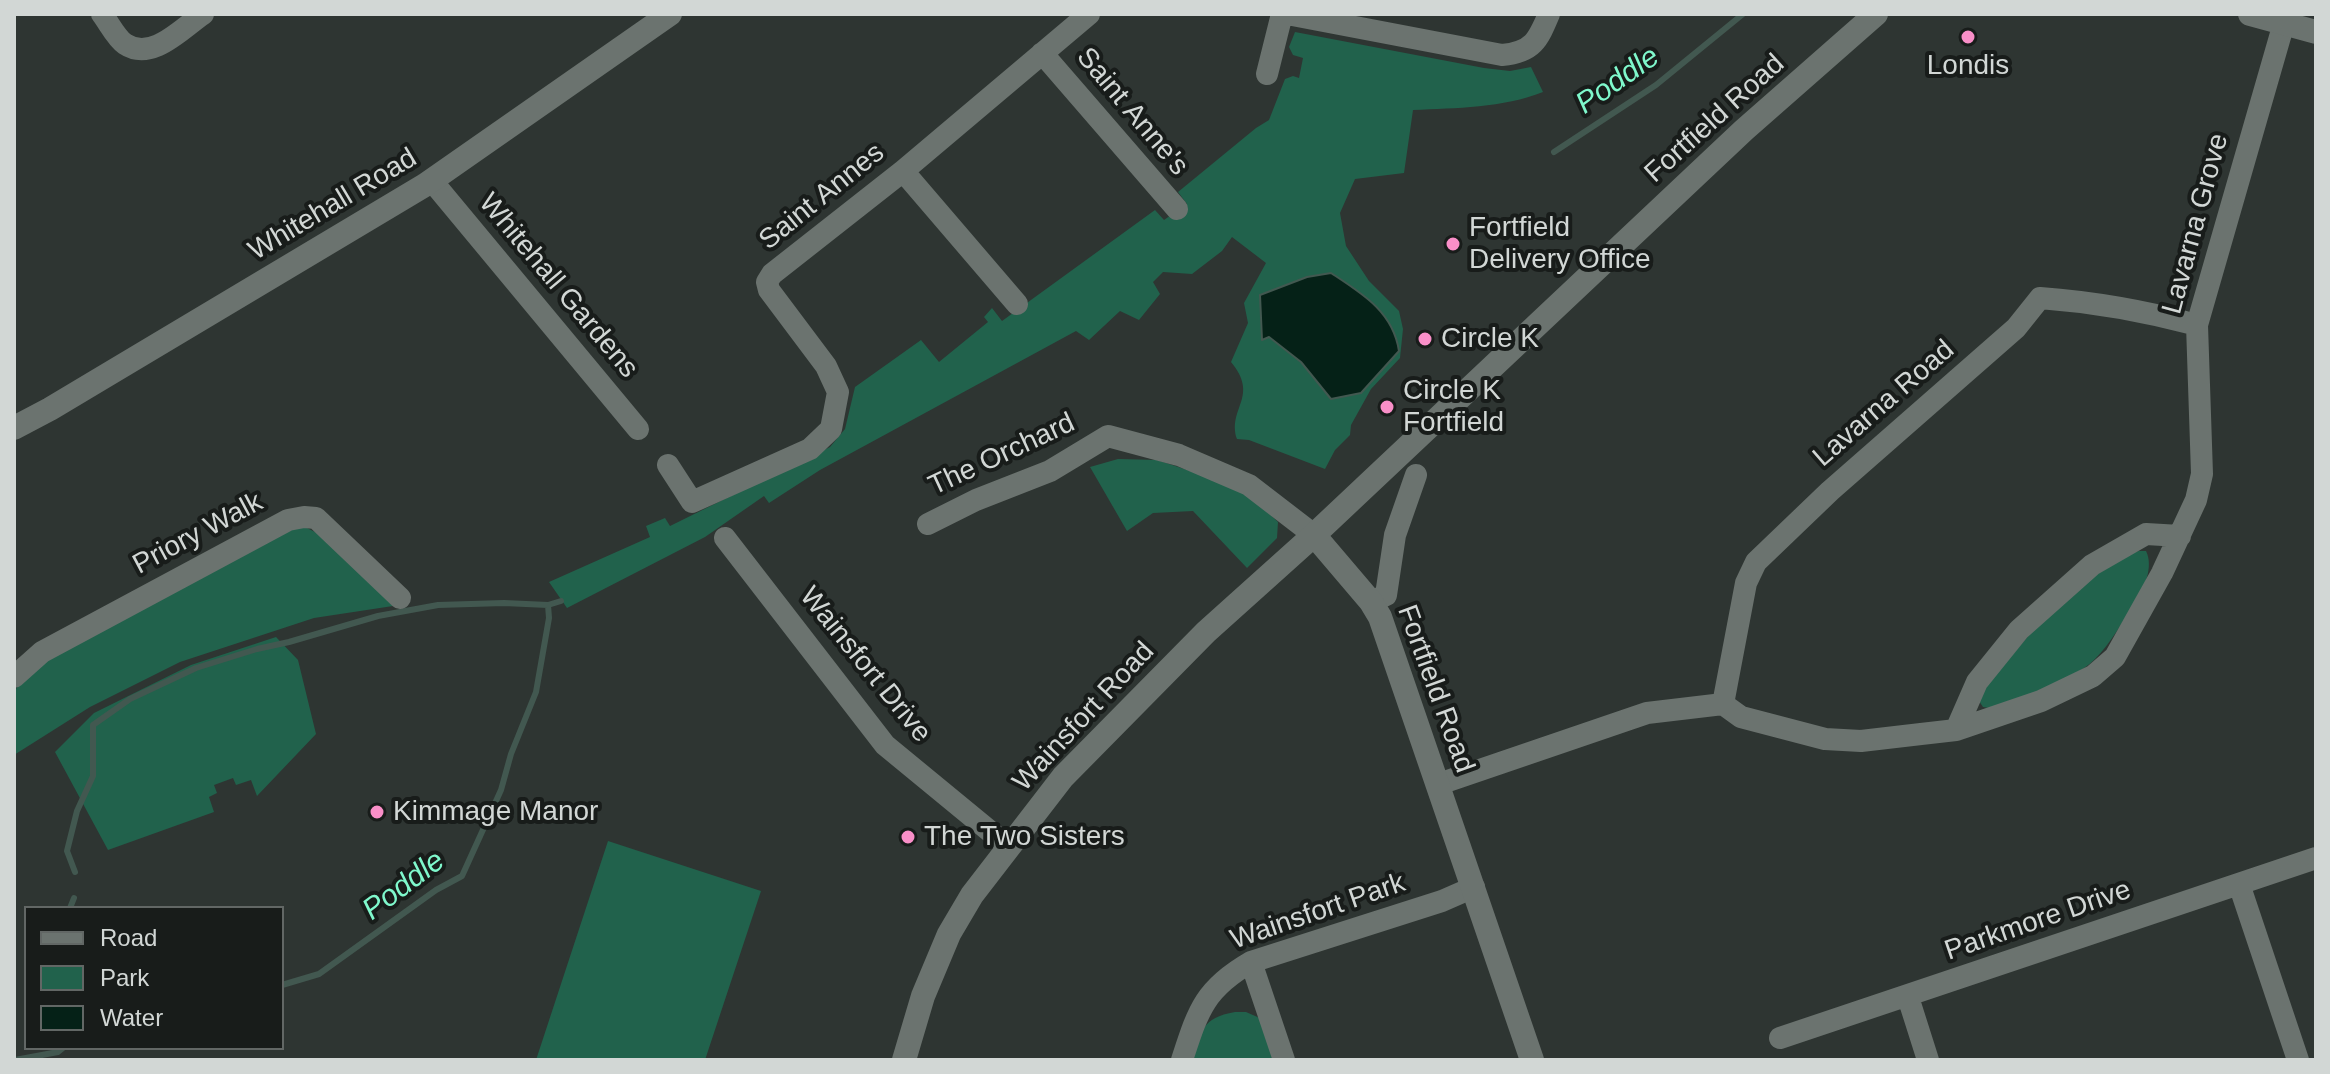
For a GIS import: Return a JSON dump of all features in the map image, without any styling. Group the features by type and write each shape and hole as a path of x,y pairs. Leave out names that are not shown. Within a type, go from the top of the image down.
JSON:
{"main road":[{"name":"Whitehall Road","path":"14,428 432,181 670,14"},
{"name":"Fortfield Road","path":"1532,1060 1380,617 1314,535 1744,130 1876,14"},
{"path":"2250,14 2316,32"},
{"name":"Wainsfort Road","path":"904,1060 923,996 949,934 972,895 1063,777 1206,632 1314,535"}],"street":[{"path":"102,14 125,43 140,49 155,48 203,14"},
{"name":"Saint Annes","path":"668,465 692,502 810,449 831,429 838,392 826,366 769,290 767,282 772,274 903,171 1089,14"},
{"path":"1267,74 1284,14 1502,55 1525,50 1538,39 1549,14"},
{"name":"Lavarna Grove","path":"1723,704 1741,717 1825,739 1861,741 1956,730 2041,701 2093,676 2115,657 2196,500 2202,474 2197,325 2284,23"},
{"name":"Saint Anne's","path":"1042,53 1177,209"},
{"path":"903,171 1017,304"},
{"name":"Whitehall Gardens","path":"432,181 638,429"},
{"name":"Lavarna Road","path":"1723,704 1746,583 1756,562 1830,491 2016,328 2040,298 2116,306 2197,325"},
{"name":"The Orchard","path":"928,524 976,500 1050,471 1108,436 1179,455 1249,485 1314,535"},
{"path":"1371,602 1386,595 1395,535 1416,475"},
{"name":"Priory Walk","path":"14,677 42,652 288,520 316,518 400,598"},
{"path":"1956,730 1977,682 2019,630 2092,565 2146,534 2180,536"},
{"name":"Wainsfort Drive","path":"725,538 885,745 1009,847"},
{"path":"1439,784 1647,713 1723,704"},
{"name":"Parkmore Drive","path":"1780,1038 2316,858"},
{"path":"2239,884 2298,1060"},
{"name":"Wainsfort Park","path":"1182,1060 1198,1013 1224,977 1251,962 1442,901 1474,887"},
{"path":"1251,962 1284,1060"},
{"path":"1908,997 1928,1060"}],"green space":[{"path":"1295,32 1484,68 1510,71 1531,67 1543,92 1496,104 1413,110 1404,173 1355,179 1340,213 1346,246 1369,281 1399,311 1403,329 1400,358 1371,389 1351,425 1350,435 1335,450 1325,469 1249,440 1237,439 1235,428 1243,384 1231,362 1248,323 1244,303 1266,263 1232,237 1222,251 1192,274 1163,272 1153,282 1160,294 1139,320 1120,311 1089,340 1076,331 820,470 769,503 764,496 705,537 567,608 549,582 650,537 646,526 665,518 670,526 830,447 845,429 855,387 921,340 939,362 988,322 984,317 992,308 1002,321 1155,210 1164,220 1187,204 1178,192 1269,120 1285,79 1293,76 1299,78 1303,58 1293,55 1289,47"},
{"path":"1118,459 1157,460 1242,488 1278,522 1277,538 1247,568 1193,511 1153,513 1127,531 1090,467"},
{"path":"305,527 323,536 393,606 314,618 180,662 90,707 14,755 14,692 25,675 42,660 288,530"},
{"path":"2139,551 2146,551 2148,557 2145,585 2095,659 2073,675 2045,688 1989,708 1983,707 1979,701 1981,694 2052,611 2096,572"},
{"path":"276,637 298,660 316,734 257,796 251,780 236,785 233,778 214,785 217,793 209,797 214,812 108,850 55,752 94,713 191,665"},
{"path":"608,841 761,891 705,1060 536,1060"},
{"path":"1246,1012 1262,1019 1277,1060 1191,1060 1204,1027 1215,1018"}],"water":[{"path":"1331,273 1375,305 1390,325 1399,351 1361,393 1331,399 1301,362 1269,337 1262,340 1260,295 1307,277"}],"waterway":[{"name":"Poddle","path":"1554,152 1656,85 1743,14"},
{"path":"75,872 67,851 77,811 93,776 93,725 130,699 196,668 378,616 438,605 548,605 561,601"},
{"name":"Poddle","path":"284,984 319,974 436,890 462,876 501,790 511,754 536,692 549,618 548,605"},
{"path":"71,906 74,898"},
{"name":"Poddle","path":"15,1060 60,1050"}],"place":[{"name":"Londis","path":"1968,37"},
{"name":"Fortfield Delivery Office","path":"1453,244"},
{"name":"Circle K","path":"1425,339"},
{"name":"Circle K Fortfield","path":"1387,407"},
{"name":"Kimmage Manor","path":"377,812"},
{"name":"The Two Sisters","path":"908,837"}]}
